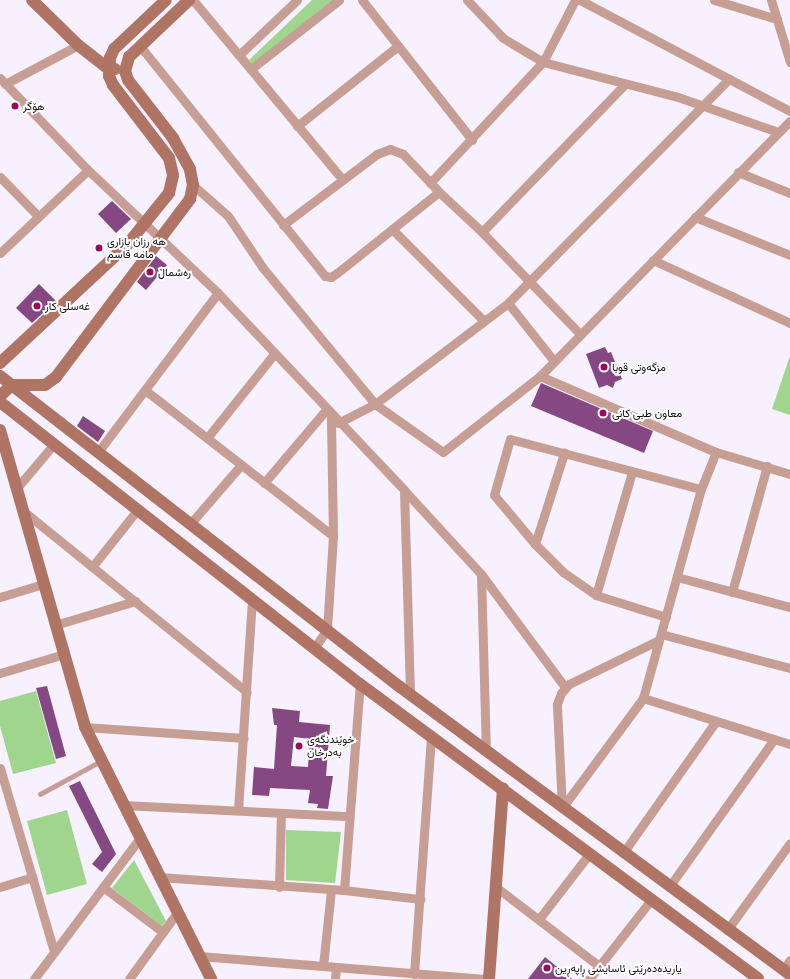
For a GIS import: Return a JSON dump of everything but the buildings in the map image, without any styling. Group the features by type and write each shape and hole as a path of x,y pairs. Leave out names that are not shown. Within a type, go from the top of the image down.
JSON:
{"street":[{"path":"32,0 78,45 110,70"},
{"path":"2,357 145,226 169,193 172,167 152,135 113,85 110,70 110,58 114,49 166,0"},
{"path":"189,0 129,57 125,66 128,80 159,119 184,158 193,185 228,216 263,268 375,404 443,452 540,376 738,172 778,132 789,124"},
{"path":"193,0 343,180"},
{"path":"239,55 297,0"},
{"path":"251,70 339,0"},
{"path":"362,0 472,140"},
{"path":"467,0 503,38 543,62 624,85 678,97 778,132"},
{"path":"430,183 472,140 543,62 574,0"},
{"path":"580,0 790,111"},
{"path":"714,0 777,19"},
{"path":"771,0 790,62"},
{"path":"78,45 3,81 88,170 145,226 218,293 328,413 404,490 481,574 565,688"},
{"path":"140,46 322,274 329,277 439,192"},
{"path":"297,126 398,46"},
{"path":"110,70 125,66"},
{"path":"338,423 375,404 508,303 729,79"},
{"path":"482,232 624,85"},
{"path":"283,225 377,154 390,149 403,154 439,192 531,280 580,334"},
{"path":"0,253 88,170"},
{"path":"738,172 790,193"},
{"path":"0,177 38,216"},
{"path":"0,396 12,385 45,385 56,377 190,199 193,185"},
{"path":"695,217 790,255"},
{"path":"392,229 484,321"},
{"path":"653,260 790,323"},
{"path":"98,452 218,293"},
{"path":"508,303 554,360"},
{"path":"207,438 274,354"},
{"path":"0,376 410,695 637,864 786,973 790,960"},
{"path":"540,376 716,452 790,474"},
{"path":"145,390 333,536"},
{"path":"0,402 315,647 360,684 758,979"},
{"path":"264,483 328,413"},
{"path":"315,647 327,629 333,536 328,413"},
{"path":"0,430 21,509 85,727 138,839 159,876 176,914 211,979"},
{"path":"666,617 596,596 563,572 534,544 494,495 510,439 701,489"},
{"path":"16,489 54,444"},
{"path":"562,808 643,698 701,489 716,452"},
{"path":"534,544 564,453"},
{"path":"190,524 241,465"},
{"path":"732,592 767,466"},
{"path":"596,596 632,472"},
{"path":"404,490 410,695"},
{"path":"21,509 247,692"},
{"path":"92,566 138,509"},
{"path":"481,574 486,752"},
{"path":"677,577 789,607 790,597"},
{"path":"0,597 43,584"},
{"path":"238,810 244,738 252,598"},
{"path":"55,625 135,601"},
{"path":"562,808 557,704 565,688 660,637 790,668"},
{"path":"0,673 64,654"},
{"path":"344,890 360,684"},
{"path":"643,698 790,744"},
{"path":"623,853 716,721"},
{"path":"85,727 244,738"},
{"path":"414,974 431,736"},
{"path":"669,887 774,739"},
{"path":"0,768 54,952"},
{"path":"489,979 503,789"},
{"path":"122,806 350,816"},
{"path":"279,887 281,813"},
{"path":"34,979 138,839"},
{"path":"727,930 790,843"},
{"path":"539,919 589,854"},
{"path":"625,880 637,864"},
{"path":"159,876 279,887 344,890 420,899"},
{"path":"0,887 32,877"},
{"path":"103,887 164,932"},
{"path":"496,887 600,966"},
{"path":"323,966 331,890"},
{"path":"589,979 651,900"},
{"path":"129,979 176,914"},
{"path":"199,956 482,979"},
{"path":"336,967 336,979"}],"lane":[{"path":"40,794 101,761"}],"green space":[{"path":"312,0 335,0 253,65 249,60"},
{"path":"790,356 790,415 772,409"},
{"path":"36,691 56,763 13,774 0,726 0,701"},
{"path":"67,810 87,884 47,895 27,821"},
{"path":"286,830 341,832 335,883 286,880"},
{"path":"134,860 166,921 162,926 112,888"}],"place":[{"name":"هۆگر","path":"15,106"},
{"name":"هه رزان بازارى مامه قاسم","path":"99,248"},
{"name":"رەشماڵ","path":"150,272"},
{"name":"غەسلی کار","path":"37,306"},
{"name":"مزگەوتی قوبا","path":"604,367"},
{"name":"معاون طبی کانی","path":"603,413"},
{"name":"خوێندنگەی بەدرخان","path":"299,746"},
{"name":"یاریدەدەرێتی ئاسایشی ڕاپەڕین","path":"547,968"}]}
